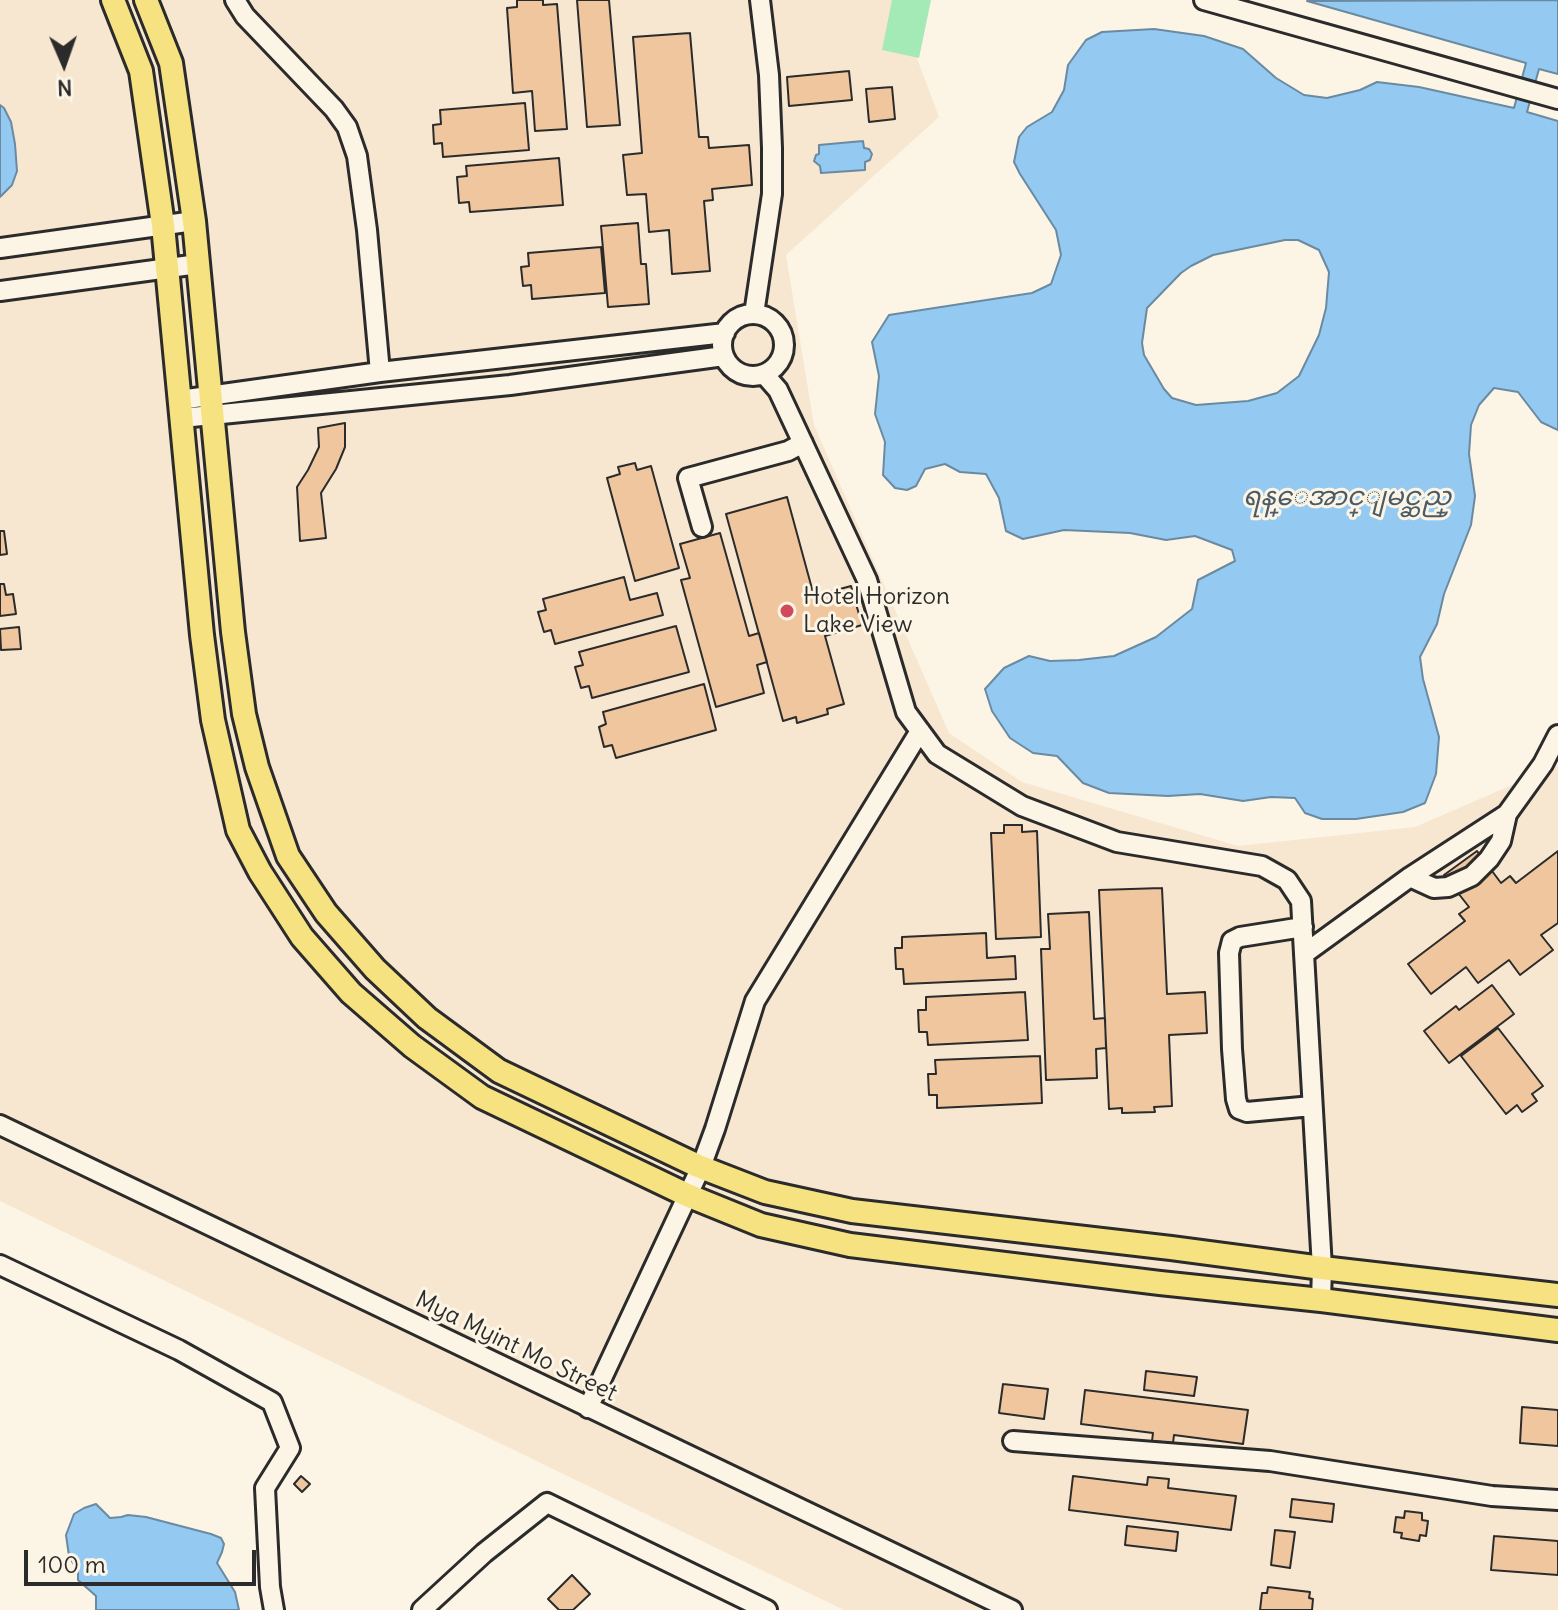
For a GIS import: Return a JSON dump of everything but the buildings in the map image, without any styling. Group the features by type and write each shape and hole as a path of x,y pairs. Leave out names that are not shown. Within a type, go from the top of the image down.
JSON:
{"main road":[{"path":"113,0 141,71 163,225 202,635 213,720 227,785 238,830 260,872 302,937 351,993 412,1046 482,1097 687,1195 761,1225 850,1245 1558,1330"},
{"path":"146,0 171,63 194,221 233,632 244,714 257,767 288,856 326,913 375,969 427,1018 499,1071 701,1167 765,1192 852,1211 1558,1295"}],"street":[{"path":"235,0 245,16 334,109 347,127 357,156 367,230 380,372"},
{"path":"754,314 772,194 769,75 760,0"},
{"path":"1204,0 1558,99"},
{"path":"0,248 194,221"},
{"path":"0,291 198,264"},
{"path":"754,314 776,324 784,346 774,368 752,376 740,373 731,366 724,356 722,344 732,323 742,316 754,314"},
{"path":"212,405 380,372 725,333"},
{"path":"181,409 510,385 724,356"},
{"path":"507,359 510,385"},
{"path":"764,374 778,390 867,580 906,712 937,754 1022,806 1117,842 1262,866 1287,880 1301,901 1322,1268 1321,1300"},
{"path":"702,527 688,478 788,451 803,443"},
{"path":"588,1408 701,1167 755,1001 920,731"},
{"path":"1304,954 1410,877 1507,814 1543,764 1558,735"},
{"path":"1410,877 1434,888 1448,887 1472,876 1501,841 1507,814"},
{"path":"1303,927 1232,941 1229,953 1232,1049 1239,1109 1247,1112 1312,1106"},
{"name":"Mya Myint Mo Street","path":"0,1125 1012,1610"},
{"path":"0,1265 179,1350 272,1402 290,1448 265,1488 274,1610"},
{"path":"1013,1441 1270,1461 1492,1496 1558,1500"},
{"path":"422,1610 484,1553 547,1503 767,1610"}],"shaded area":[{"path":"0,0 895,0 939,117 786,255 814,425 949,733 1022,782 1238,846 1415,827 1558,765 1558,1610 844,1610 0,1201"}],"green space":[{"path":"892,0 931,0 919,58 882,50"}],"water":[{"name":"ရန္ေအာင္ျမင္ဆည္","path":"1558,0 1558,74 1539,69 1527,112 1558,121 1558,430 1541,422 1518,392 1494,388 1479,405 1471,425 1469,454 1475,496 1471,525 1444,594 1437,624 1420,657 1439,737 1436,774 1425,803 1403,812 1356,819 1322,819 1305,813 1295,798 1243,801 1200,794 1109,793 1083,783 1057,756 1033,753 1010,738 992,711 985,689 1004,668 1029,656 1050,661 1114,656 1156,637 1192,609 1198,580 1235,561 1232,550 1195,536 1166,540 1130,533 1064,530 1023,539 1006,531 999,498 986,474 960,472 945,464 925,469 916,486 907,490 895,488 883,475 885,442 875,414 879,376 872,342 889,315 1032,293 1051,284 1061,255 1056,230 1014,162 1019,137 1027,127 1052,112 1064,90 1068,65 1086,40 1102,32 1154,29 1204,36 1243,49 1276,78 1304,95 1327,98 1360,90 1377,82 1419,87 1514,108 1526,63 1307,1","holes":["1298,240 1319,250 1329,272 1326,308 1319,335 1299,376 1277,393 1248,401 1196,405 1172,398 1144,355 1142,343 1147,308 1181,273 1213,255"]},
{"path":"0,105 11,122 17,171 12,185 0,197"},
{"path":"863,141 864,148 872,154 870,160 865,162 865,170 821,173 820,166 814,161 819,154 819,145"},
{"path":"96,1504 110,1518 128,1515 146,1517 221,1538 224,1544 217,1563 235,1592 239,1610 96,1610 96,1596 78,1580 78,1572 69,1556 66,1535 74,1514"}],"place":[{"name":"Hotel Horizon Lake View","path":"787,611"}]}
